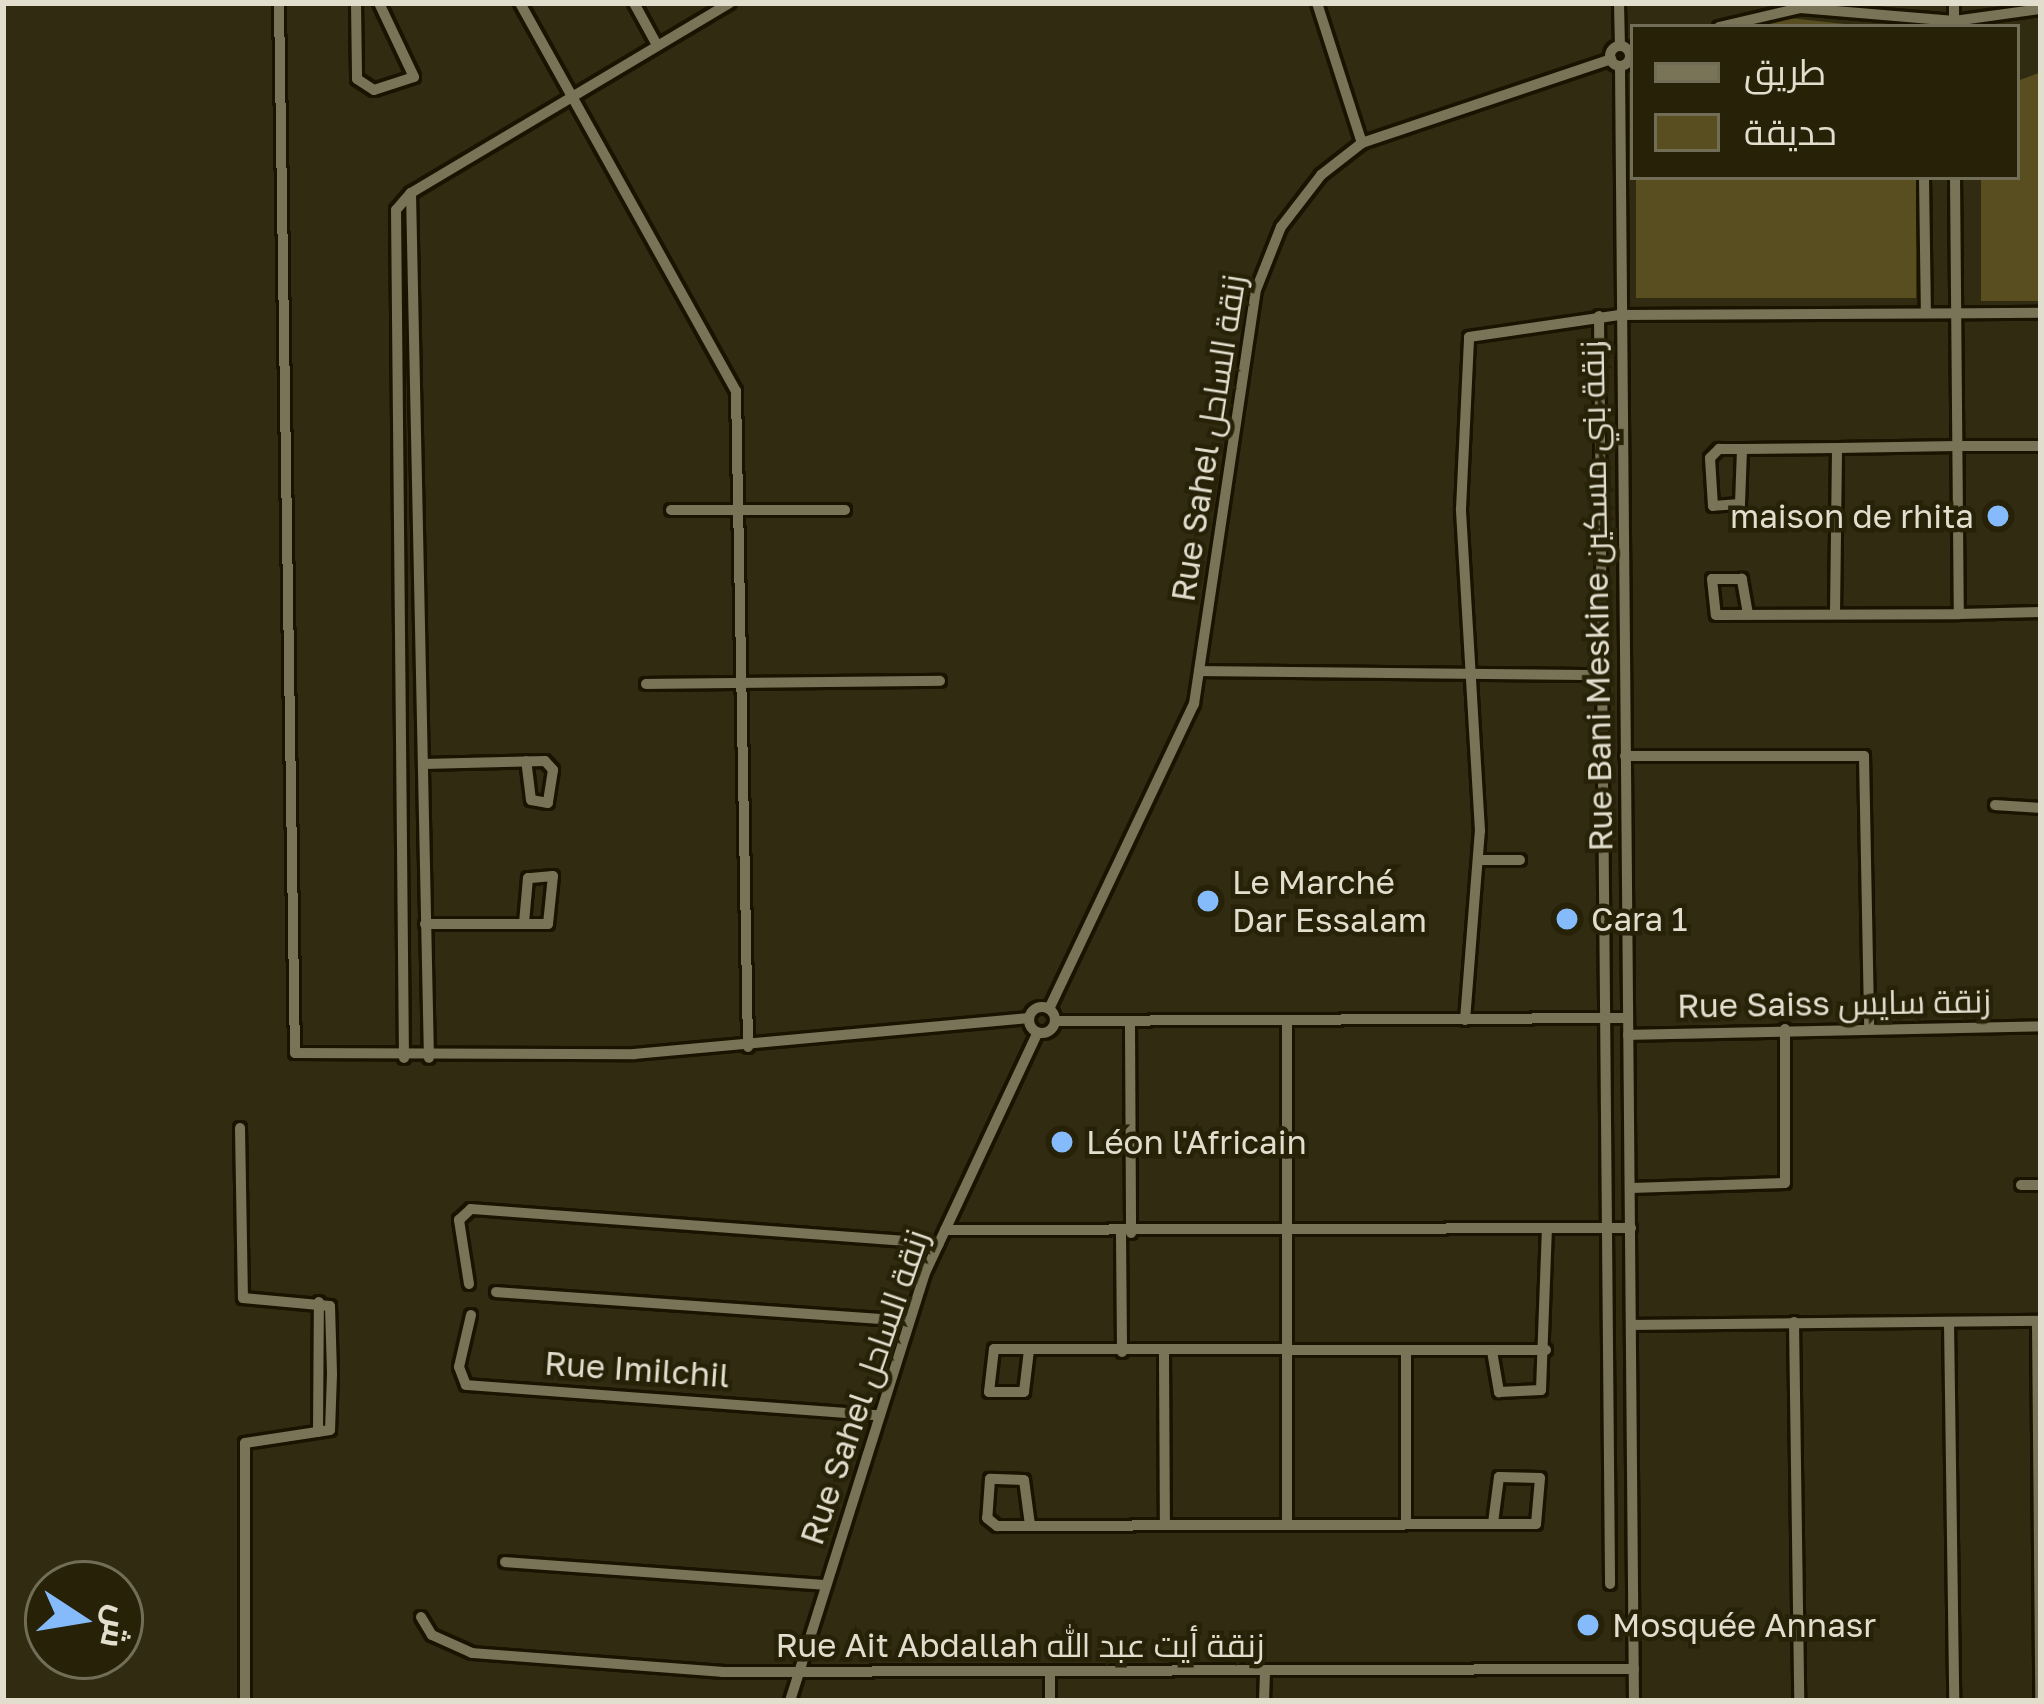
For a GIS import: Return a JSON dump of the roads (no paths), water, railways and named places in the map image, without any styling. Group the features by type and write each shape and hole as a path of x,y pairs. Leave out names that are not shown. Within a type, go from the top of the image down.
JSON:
{"street":[{"path":"280,3 293,1047 304,1057 429,1058 748,1047 1030,1018 1048,1009 1056,1021"},
{"path":"356,3 357,80 369,90 414,77 379,3"},
{"path":"520,3 733,383 744,682 748,1047"},
{"path":"634,3 657,45"},
{"path":"404,1058 393,219 411,193 730,3"},
{"path":"1316,3 1362,142"},
{"path":"1616,62 1627,50 1619,3"},
{"path":"1954,3 1954,24"},
{"path":"1732,24 1799,8 1954,24 2041,9"},
{"name":"Rue Sahel زنقة الساحل","path":"1048,1009 1189,718 1263,264 1307,190 1362,142 1616,62"},
{"name":"Rue Bani Meskine زنقة بني مسكين","path":"1616,62 1634,1701"},
{"path":"1924,180 1926,313"},
{"path":"1955,180 1959,614"},
{"path":"411,193 429,1058"},
{"path":"1466,1020 1478,860 1467,672 1465,344 1487,329 1599,316 2041,313"},
{"path":"1599,316 1611,1228 1610,1584"},
{"path":"1742,448 1740,504 1713,506 1711,454 1742,448 2041,446"},
{"path":"1835,614 1837,448"},
{"path":"671,510 845,510"},
{"path":"1748,614 1742,579 1712,579 1712,613 1748,614 1959,614 2041,612"},
{"path":"1199,670 1604,675"},
{"path":"646,684 940,681"},
{"path":"401,696 423,698"},
{"path":"1625,756 1864,756 1870,1028"},
{"path":"423,764 526,761"},
{"path":"1995,805 2041,808"},
{"path":"1478,860 1520,860"},
{"path":"425,924 524,923 552,920 553,876 528,878 524,923"},
{"path":"1030,1018 1038,1033 1056,1021 1130,1025 1628,1018"},
{"path":"1287,1020 1283,1231 1287,1525"},
{"path":"1122,1352 1130,1025"},
{"name":"Rue Saiss زنقة سايس","path":"1628,1035 2041,1026"},
{"path":"1631,1188 1785,1183 1785,1029"},
{"name":"Rue Sahel زنقة الساحل","path":"790,1701 908,1322 939,1243 1038,1033"},
{"path":"240,1128 243,1298 319,1302 332,1310 331,1428 247,1441 245,1701"},
{"path":"2021,1185 2041,1185"},
{"path":"469,1284 460,1216 491,1210 939,1243"},
{"path":"945,1230 1631,1228"},
{"path":"1492,1351 1497,1390 1534,1393 1546,1350 1547,1229"},
{"path":"496,1292 908,1322"},
{"name":"Rue Imilchil","path":"471,1315 459,1367 466,1385 879,1415"},
{"path":"1794,1322 1798,1701"},
{"path":"1949,1322 1954,1701"},
{"path":"1632,1325 2038,1323 2040,1701"},
{"path":"1028,1350 1024,1392 989,1392 990,1351 1028,1350 1164,1353 1546,1350"},
{"path":"1406,1352 1406,1524"},
{"path":"1164,1353 1166,1524"},
{"path":"1030,1526 1024,1480 990,1479 989,1524 1030,1526 1538,1523 1540,1478 1499,1477 1493,1523"},
{"path":"505,1562 826,1585"},
{"name":"Rue Ait Abdallah زنقة أيت عبد الله","path":"421,1617 442,1642 472,1653 798,1673 1634,1669"},
{"path":"1264,1671 1264,1701"},
{"path":"1050,1672 1050,1701"}],"place":[{"name":"maison de rhita","path":"1998,516"},
{"name":"Le Marché Dar Essalam","path":"1208,901"},
{"name":"Cara 1","path":"1567,919"},
{"name":"Léon l'Africain","path":"1062,1142"},
{"name":"Mosquée Annasr","path":"1588,1625"}]}
